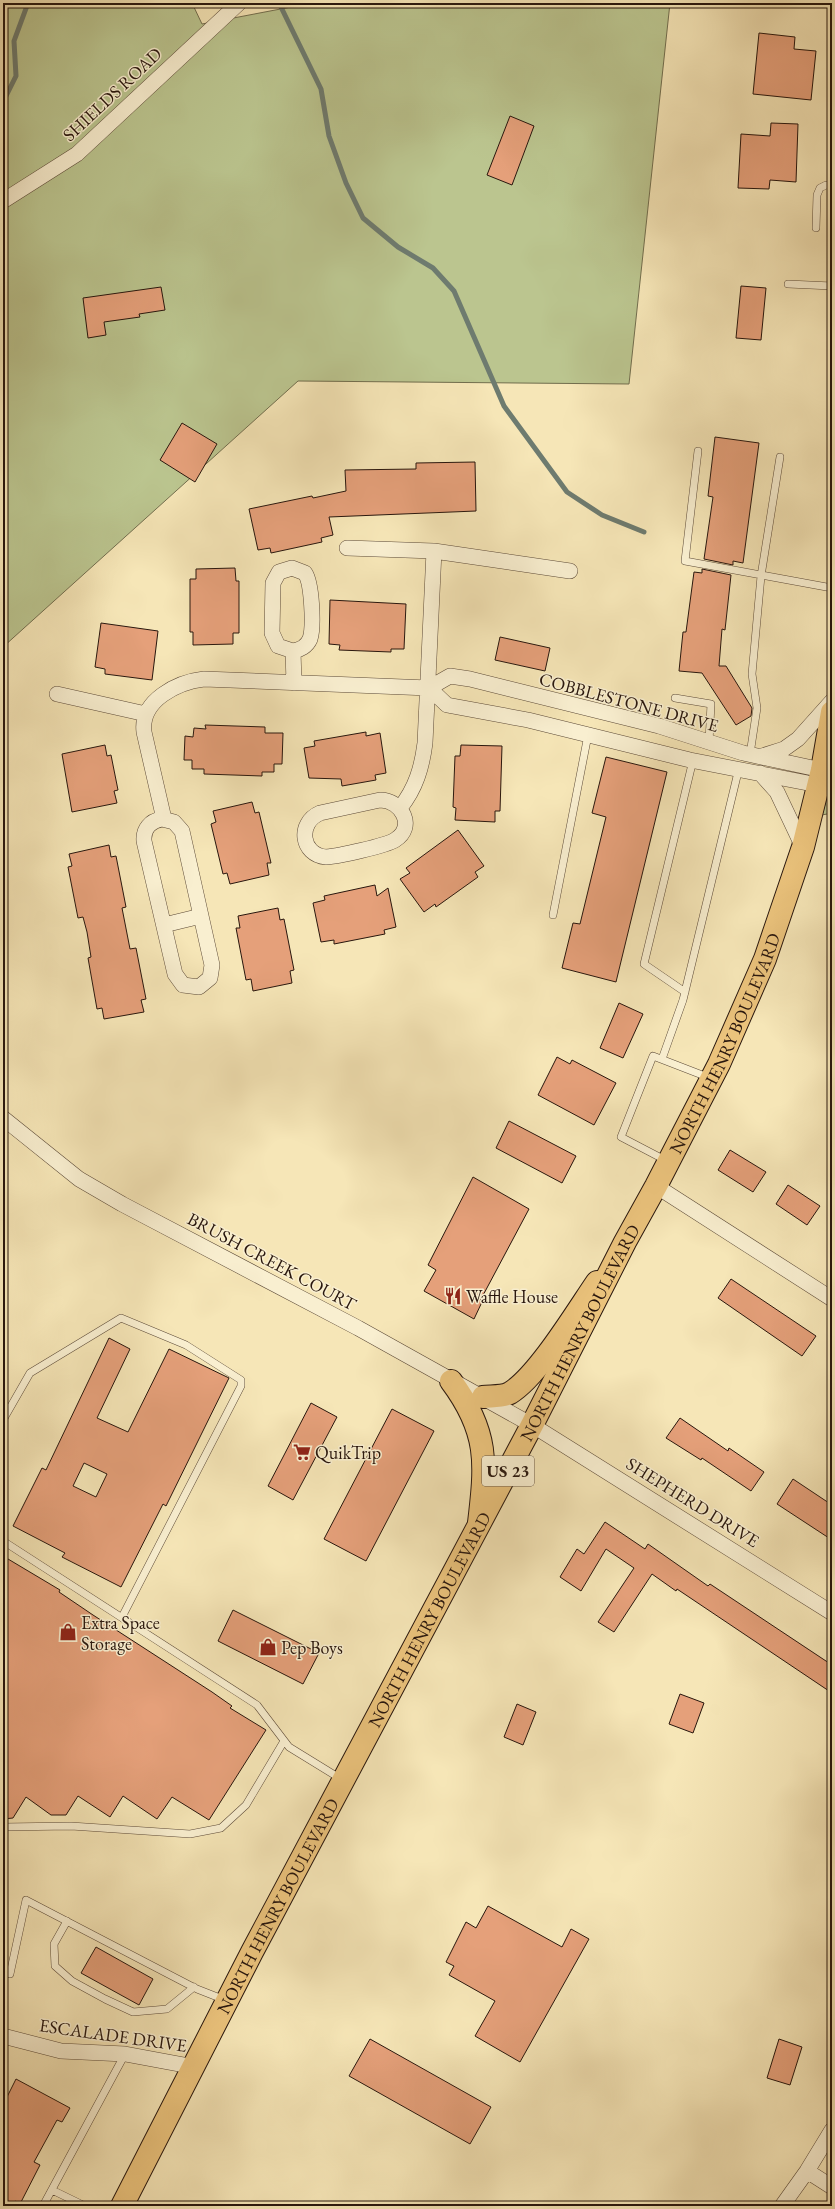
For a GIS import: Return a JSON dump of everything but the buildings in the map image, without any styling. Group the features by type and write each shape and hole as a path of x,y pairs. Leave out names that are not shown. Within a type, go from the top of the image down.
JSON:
{"main road":[{"name":"NORTH HENRY BOULEVARD","path":"122,2206 252,1952 532,1425 625,1242 669,1162 712,1078 765,959 803,847 820,777 832,712"},
{"path":"483,1397 510,1393 524,1381 543,1359 625,1242"},
{"path":"451,1381 465,1400 476,1423 483,1445 485,1477 479,1525"}],"street":[{"name":"SHIELDS ROAD","path":"3,201 77,154 239,3"},
{"path":"347,548 434,551 570,571"},
{"path":"400,808 413,789 421,768 427,731 434,551"},
{"path":"292,568 302,571 309,579 311,623 311,636 308,642 301,648 293,651 278,646 272,633 273,583 279,572 292,568"},
{"path":"293,651 294,683"},
{"name":"COBBLESTONE DRIVE","path":"429,688 450,676 470,679 659,726 820,777"},
{"path":"164,819 144,732 146,714 164,694 187,682 204,679 429,688 447,705 528,720 693,760 760,772 820,777"},
{"path":"57,694 146,714"},
{"path":"739,768 751,755 784,749 798,739 832,701"},
{"path":"760,772 777,792 803,847"},
{"path":"380,800 393,802 400,808 405,817 404,827 398,838 390,842 326,857 311,851 305,840 307,824 318,814 380,800"},
{"path":"164,819 174,822 182,831 201,916 213,970 207,982 199,987 186,986 177,977 144,838 146,828 150,824 164,819"},
{"path":"164,925 201,916"},
{"name":"BRUSH CREEK COURT","path":"3,1118 80,1179 122,1204 358,1328 532,1425"},
{"path":"656,1186 832,1299"},
{"name":"SHEPHERD DRIVE","path":"532,1425 832,1613"},
{"name":"ESCALADE DRIVE","path":"3,2036 61,2050 125,2054 195,2066"},
{"path":"782,2206 807,2171 832,2130"},
{"path":"807,2171 832,2187"}],"lane":[{"path":"831,104 832,91"},
{"path":"816,228 817,195 820,188 826,184 832,185"},
{"path":"788,284 832,286"},
{"path":"698,451 684,561 832,588"},
{"path":"751,755 756,708 752,674 760,576 780,457"},
{"path":"675,698 712,704 709,742"},
{"path":"552,915 588,735"},
{"path":"685,992 644,964 693,760"},
{"path":"662,1059 685,992 739,768"},
{"path":"669,1162 621,1137 653,1056 712,1078"},
{"path":"3,1420 30,1373 120,1318 186,1345 241,1380 241,1386 122,1617"},
{"path":"3,1541 257,1705 289,1747 343,1780"},
{"path":"3,1827 71,1826 190,1834 221,1828 246,1805 284,1741"},
{"path":"10,1974 26,1900 194,1987 228,2001"},
{"path":"67,1921 54,1944 55,1966 72,1981 105,1999 134,2012 167,2009 194,1987"},
{"path":"44,2206 125,2054"},
{"path":"52,2190 85,2206"}],"green space":[{"path":"3,3 192,3 202,24 312,3 670,3 629,384 298,381 3,647"},
{"path":"832,782 832,813 822,815 831,784"}],"waterway":[{"path":"3,102 16,76 14,41 28,3"},
{"path":"279,3 321,89 329,136 346,183 363,218 398,247 433,268 454,291 504,406 567,492 602,515 644,532"}],"place":[{"name":"Waffle House","path":"453,1296"},
{"name":"QuikTrip","path":"302,1452"},
{"name":"Extra Space Storage","path":"68,1632"},
{"name":"Pep Boys","path":"268,1647"}]}
